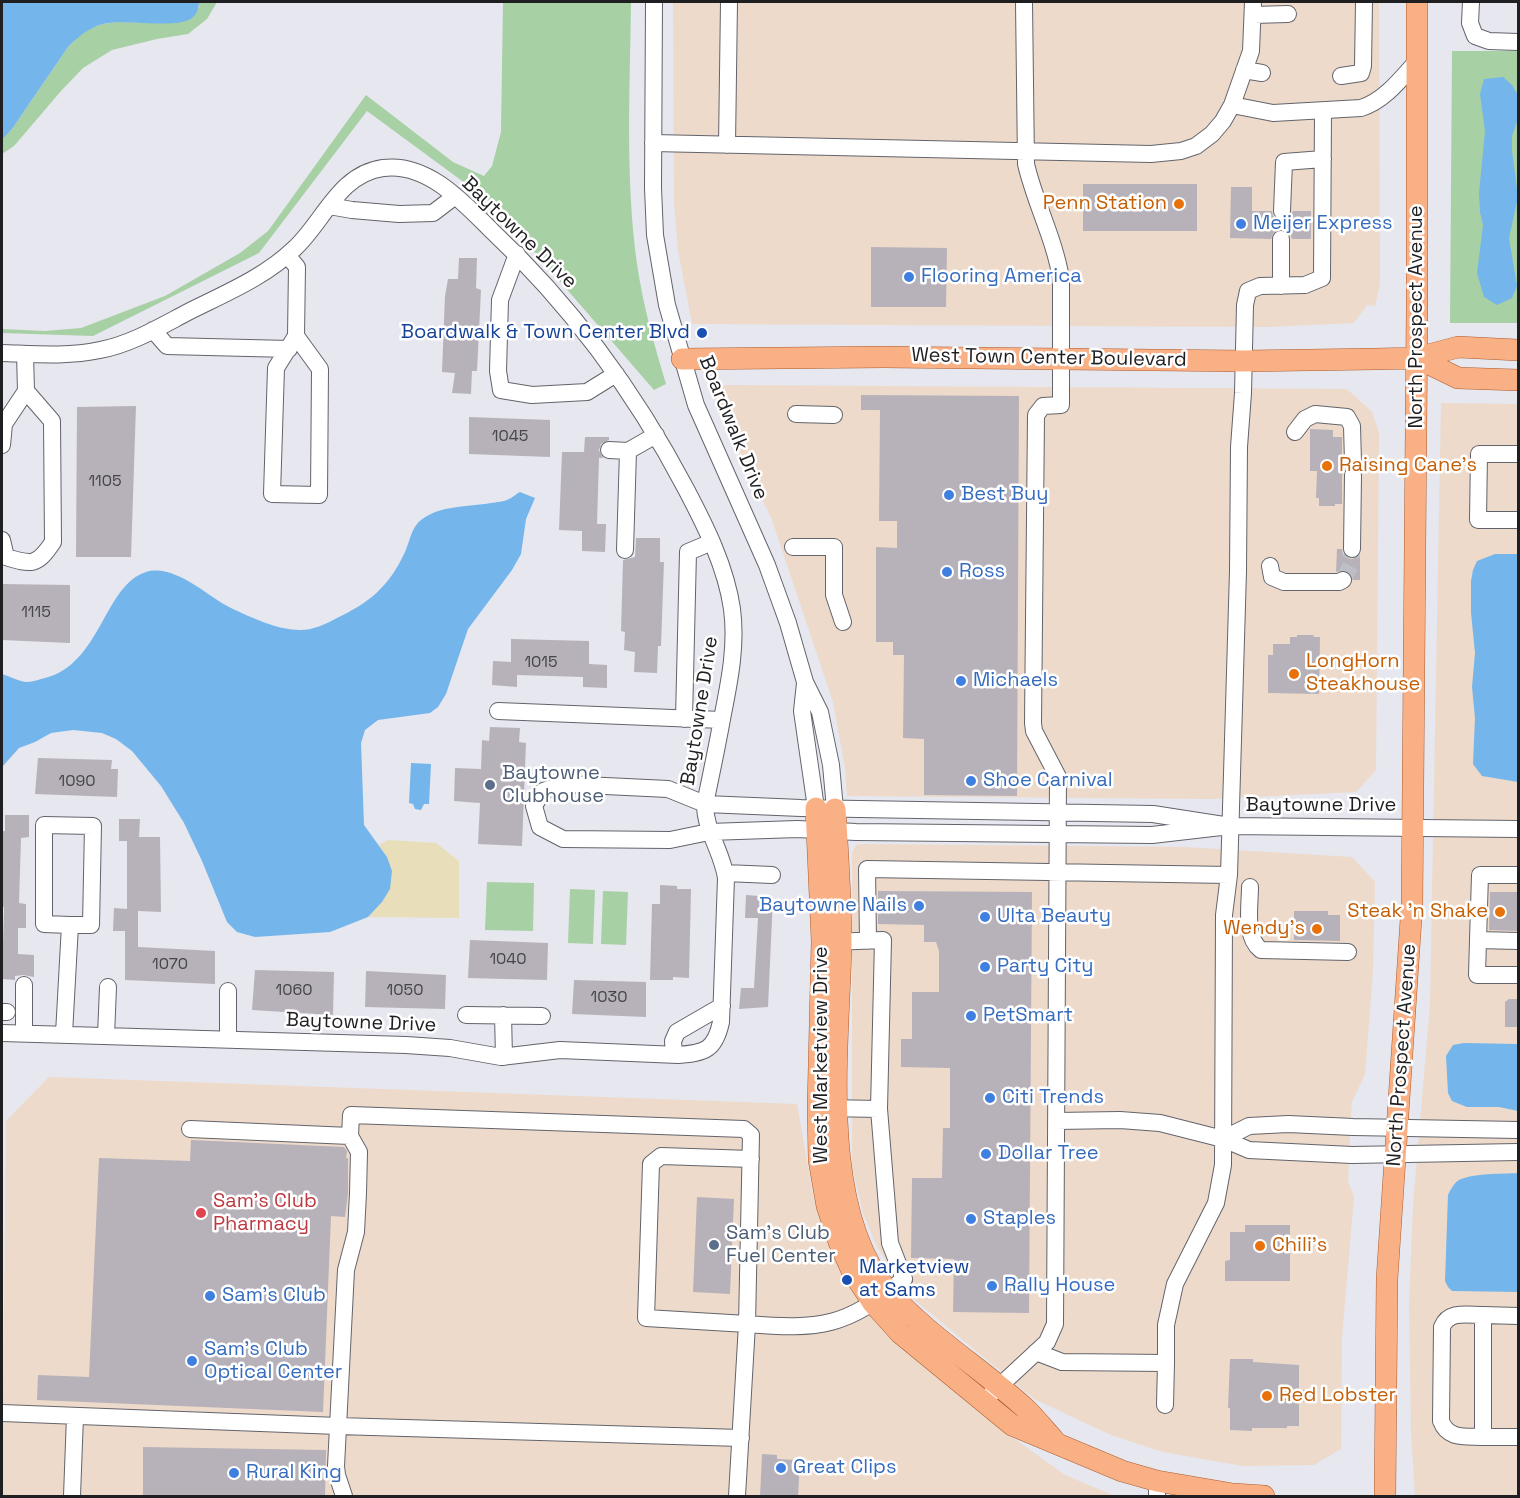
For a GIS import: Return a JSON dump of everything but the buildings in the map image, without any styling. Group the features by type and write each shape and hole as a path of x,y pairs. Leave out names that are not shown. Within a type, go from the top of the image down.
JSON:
{"main road":[{"name":"North Prospect Avenue","path":"1385,1497 1387,1279 1412,904 1418,2"},
{"name":"West Town Center Boulevard","path":"682,359 883,357 1244,361 1417,358 1458,346 1518,350"},
{"name":"West Town Center Boulevard","path":"1417,358 1458,378 1518,380"},
{"name":"West Marketview Drive","path":"825,809 831,942 827,1108 819,1160 827,1206 838,1242 852,1271 881,1298 926,1327 1027,1410 1061,1447"},
{"name":"West Marketview Drive","path":"881,1298 900,1333 1012,1425 1122,1471 1157,1489 1264,1497"}],"street":[{"name":"Boardwalk Drive","path":"654,2 655,235 665,296 701,417 767,565 788,623 805,682 802,711 825,809"},
{"path":"727,145 729,2"},
{"path":"984,1403 1047,1342 1055,1324 1058,777 1034,731 1032,677 1036,415 1042,406 1061,405 1061,279 1059,264 1032,189 1024,150 1024,2"},
{"path":"1341,76 1360,73 1363,66 1364,2"},
{"path":"1471,2 1470,23 1475,36 1489,41 1518,42"},
{"path":"653,143 1151,154 1181,151 1196,146 1212,134 1232,105 1251,51 1253,8 1281,10"},
{"path":"1232,105 1274,113 1361,108 1372,104 1417,62"},
{"path":"1244,70 1262,73"},
{"path":"1165,1405 1166,1325 1174,1284 1216,1203 1223,1164 1224,915 1229,875 1238,571 1239,447 1245,305 1248,291 1260,286 1305,285 1322,278 1323,111"},
{"path":"1282,211 1284,162 1323,159"},
{"name":"Baytowne Drive","path":"2,353 74,354 126,343 250,281 287,255 297,247 339,193 360,175 387,167 405,168 424,175 454,197 517,254 559,299 616,374 656,435 712,542 726,581 732,608 734,633 733,658 705,804 705,817 709,832 724,862 725,873 721,1022 715,1042 707,1049 693,1054 674,1055 560,1050 504,1057 439,1047 2,1033"},
{"path":"329,206 399,214 433,213 454,197"},
{"path":"1281,239 1281,286"},
{"path":"517,254 500,300 498,371 501,390 532,395 587,392 616,374"},
{"path":"153,330 167,346 292,343 320,369 320,495 272,494 276,368 292,343 297,267 287,255"},
{"path":"2,445 4,424 26,391 26,354"},
{"path":"2,540 6,557 27,563 43,557 52,542 52,421 26,391"},
{"path":"796,414 834,415"},
{"path":"1295,432 1305,419 1315,414 1347,417 1352,426 1352,549"},
{"path":"609,450 628,451 656,435"},
{"path":"625,550 628,451"},
{"path":"1518,454 1479,454 1478,520 1518,520"},
{"path":"684,719 688,552 712,542"},
{"path":"793,546 834,548 834,595 843,622"},
{"path":"1270,566 1272,577 1277,580 1339,582 1343,580"},
{"path":"498,711 722,720"},
{"path":"705,804 668,789 564,784 543,791 534,806 540,827 563,839 670,840 709,832"},
{"name":"Baytowne Drive","path":"705,804 825,809 1153,814 1230,826"},
{"path":"968,811 968,833"},
{"path":"44,825 93,826 91,925 70,925 44,924 44,825"},
{"name":"Baytowne Drive","path":"709,832 797,830 1152,835 1230,826 1518,829"},
{"path":"868,941 867,869 1229,875"},
{"path":"725,873 772,875"},
{"path":"1518,875 1479,875 1477,975 1518,975"},
{"path":"1250,887 1250,934 1255,946 1261,950 1348,952"},
{"path":"64,1034 70,925"},
{"path":"751,1159 661,1156 651,1164 646,1318 789,1328 832,1323 851,1316 881,1298 904,1279 890,1243 879,1109 883,940 831,942"},
{"path":"1478,940 1518,941"},
{"path":"24,985 24,1032"},
{"path":"106,1036 108,987"},
{"path":"228,991 228,1039"},
{"path":"674,1055 673,1041 677,1032 722,1006"},
{"path":"466,1015 542,1016"},
{"path":"503,1015 504,1057"},
{"path":"827,1108 879,1109"},
{"path":"344,1497 337,1475 338,1426 346,1270 356,1232 359,1152 350,1136 351,1115 744,1129 751,1135 747,1324 737,1497"},
{"path":"1056,1121 1120,1120 1160,1123 1223,1139 1249,1150 1346,1155 1518,1152"},
{"path":"1223,1139 1249,1126 1287,1124 1518,1130"},
{"path":"190,1129 350,1136"},
{"path":"1518,1316 1459,1315 1445,1319 1442,1327 1442,1421 1444,1430 1449,1434 1518,1437"},
{"path":"1483,1315 1483,1437"},
{"path":"1036,1352 1062,1362 1166,1364"},
{"path":"2,1413 741,1438"},
{"path":"72,1497 75,1416"}],"shaded area":[{"path":"673,2 1379,2 1380,284 1375,306 1367,305 1354,323 1266,327 692,324 678,250 674,202"},
{"path":"725,385 1347,389 1372,412 1379,433 1376,770 1356,792 1212,799 847,796 845,768 833,702 772,520 715,399"},
{"path":"1441,403 1518,404 1518,1496 1415,1496 1411,1433 1409,1303 1413,1205 1430,1004"},
{"path":"856,845 1184,847 1352,857 1375,882 1373,970 1365,1074 1352,1102 1351,1113 1348,1181 1354,1197 1342,1337 1341,1449 1314,1465 1243,1466 1163,1452 1111,1435 1034,1399 910,1296 877,1247 863,1213 852,1167 852,853"},
{"path":"49,1077 797,1104 813,1195 835,1258 882,1330 1001,1429 1065,1475 1115,1496 2,1496 6,1121"}],"green space":[{"path":"199,2 217,2 207,19 188,34 112,50 83,68 14,146 2,154 2,140 68,47 78,37 89,29 103,24 117,22 174,23 199,8"},
{"path":"503,2 631,2 629,133 633,231 642,294 666,384 654,390 492,203 367,111 259,253 93,336 2,333 2,329 45,331 81,328 165,296 240,253 268,231 366,95 453,162 484,176 492,166 501,132"},
{"path":"1452,51 1518,51 1518,323 1450,323"},
{"path":"487,882 534,883 533,931 485,930"},
{"path":"570,889 595,890 593,944 568,943"},
{"path":"603,891 628,892 626,945 601,944"}],"sand":[{"path":"388,840 436,843 459,861 459,918 368,917 382,902 387,857 379,845"}],"water":[{"path":"2,2 199,2 195,15 184,21 163,24 124,22 103,24 84,33 68,47 2,140"},
{"path":"1503,77 1518,95 1518,119 1512,136 1512,151 1518,197 1509,238 1517,286 1512,298 1497,305 1484,297 1477,273 1483,225 1479,193 1485,131 1480,94 1484,79"},
{"path":"520,492 535,498 526,519 521,554 512,570 468,629 446,694 438,707 430,713 378,720 365,730 361,743 364,825 387,857 392,871 390,889 368,917 330,932 255,937 237,932 227,922 184,823 161,786 132,751 116,739 102,733 73,730 51,733 19,748 2,767 2,674 29,682 64,670 90,642 120,592 132,580 146,572 157,570 179,576 231,608 265,623 283,628 309,629 347,613 377,593 399,564 413,531 421,520 445,509 505,501"},
{"path":"1495,554 1518,554 1518,782 1482,776 1473,764 1475,718 1472,687 1475,653 1471,581 1477,561"},
{"path":"411,763 431,764 429,804 424,804 421,810 415,809 413,804 409,803"},
{"path":"1464,1043 1518,1044 1518,1111 1499,1107 1467,1107 1452,1101 1448,1093 1446,1056 1453,1045"},
{"path":"1518,1173 1518,1292 1452,1291 1445,1281 1450,1191 1457,1181 1465,1178"}],"tunnel":[{"path":"1281,239 1282,211"},
{"path":"1343,580 1351,565 1352,549"}],"place":[{"name":"Penn Station","path":"1179,204"},
{"name":"Meijer Express","path":"1241,224"},
{"name":"Flooring America","path":"909,277"},
{"name":"Boardwalk & Town Center Blvd","path":"702,333"},
{"name":"Raising Cane's","path":"1327,466"},
{"name":"Best Buy","path":"949,495"},
{"name":"Ross","path":"947,572"},
{"name":"LongHorn Steakhouse","path":"1294,674"},
{"name":"Michaels","path":"961,681"},
{"name":"Shoe Carnival","path":"971,781"},
{"name":"Baytowne Clubhouse","path":"490,785"},
{"name":"Baytowne Nails","path":"919,906"},
{"name":"Steak 'n Shake","path":"1500,912"},
{"name":"Ulta Beauty","path":"985,917"},
{"name":"Wendy's","path":"1317,929"},
{"name":"Party City","path":"985,967"},
{"name":"PetSmart","path":"971,1016"},
{"name":"Citi Trends","path":"990,1098"},
{"name":"Dollar Tree","path":"986,1154"},
{"name":"Sam's Club Pharmacy","path":"201,1213"},
{"name":"Staples","path":"971,1219"},
{"name":"Sam's Club Fuel Center","path":"714,1245"},
{"name":"Chili's","path":"1260,1246"},
{"name":"Marketview at Sams","path":"847,1280"},
{"name":"Rally House","path":"992,1286"},
{"name":"Sam's Club","path":"210,1296"},
{"name":"Sam's Club Optical Center","path":"192,1361"},
{"name":"Red Lobster","path":"1267,1396"},
{"name":"Great Clips","path":"781,1468"},
{"name":"Rural King","path":"234,1473"}]}
